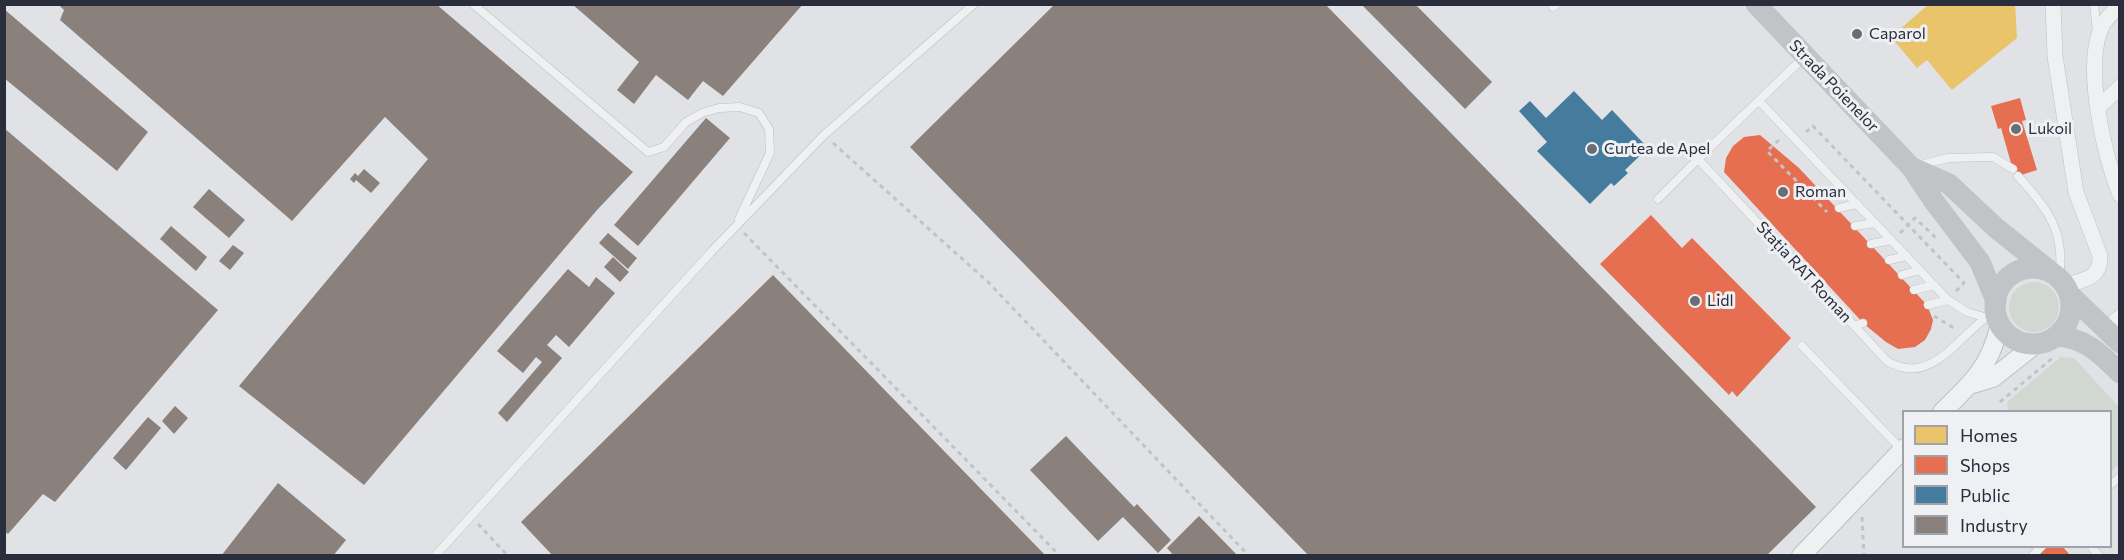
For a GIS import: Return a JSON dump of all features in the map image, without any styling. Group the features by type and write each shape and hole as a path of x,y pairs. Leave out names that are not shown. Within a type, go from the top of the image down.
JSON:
{"main road":[{"name":"Strada Poienelor","path":"1756,4 1911,167 1980,262 1994,313"},
{"name":"Strada Poienelor","path":"1911,167 1949,184 1996,228 2115,330"},
{"path":"2042,269 2061,283 2071,306 2069,317 2057,345 2047,342 2025,344 2015,339 2006,333 1994,313 2004,282 2021,270 2042,269"},
{"path":"2057,345 2065,337 2085,343 2120,373"}],"street":[{"path":"2053,4 2055,56 2076,192 2100,256 2101,267 2095,274 2061,283"},
{"path":"2120,5 2106,20 2098,36 2095,69 2098,108 2108,160 2120,195"},
{"path":"2098,108 2120,87"},
{"path":"1943,410 1972,384 1991,353 1994,313"},
{"path":"1972,384 1993,378 2036,344"},
{"path":"1801,555 1902,450"}],"lane":[{"path":"473,4 648,152 664,147 686,122 702,113 719,108 740,106 759,113 769,129 770,153 736,226"},
{"path":"435,555 736,226 824,135 974,4"},
{"path":"2094,4 2098,36"},
{"path":"1658,199 1806,56"},
{"path":"1759,101 1948,300 1967,312 1994,313"},
{"path":"1911,167 1948,158 1993,157 2016,173 2046,208 2058,238 2062,262 2061,283"},
{"name":"Stația RAT Roman","path":"1698,159 1757,223 1779,241 1842,308 1854,326 1888,362 1907,368 1925,366 1949,352 1994,313"},
{"path":"1839,208 1857,204"},
{"path":"1757,223 1768,221"},
{"path":"1855,226 1875,223"},
{"path":"1871,243 1892,240"},
{"path":"1889,260 1907,256"},
{"path":"1902,275 1920,270"},
{"path":"1914,290 1934,285"},
{"path":"1928,305 1948,300"},
{"path":"1854,326 1863,323"},
{"path":"1802,346 1902,448"}],"path":[{"path":"1831,216 1767,151 1798,123 1805,133 1813,126 1909,224 1964,283 1955,292 1962,294"},
{"path":"824,135 988,282 1249,555"},
{"path":"1892,240 1915,218 1938,239"},
{"path":"736,226 1060,555"},
{"path":"1968,278 1970,284"},
{"path":"2000,402 2057,345"},
{"path":"1862,515 1864,555"},
{"path":"470,517 508,555"}],"shaded area":[{"path":"2034,282 2048,286 2055,293 2059,307 2055,321 2048,328 2034,332 2020,328 2013,321 2009,307 2013,293 2020,286"},
{"path":"2061,357 2074,358 2119,407 2119,464 2112,472 2112,410 2008,410 2007,402"}],"building: Homes":[{"path":"1929,4 2015,4 2017,38 1952,90 1927,60 1917,68 1891,37"}],"building: Shops":[{"path":"2020,98 2026,120 2022,121 2037,170 2015,177 2001,128 1998,129 1991,106"},
{"path":"1760,135 1799,168 1927,305 1933,320 1925,340 1915,347 1898,349 1864,324 1724,172 1726,158 1733,146 1744,137"},
{"name":"Lidl","path":"1651,215 1682,248 1692,238 1791,338 1737,397 1732,391 1729,395 1600,264"},
{"path":"2042,548 2064,548 2071,556 2035,556"}],"building: Public":[{"name":"Curtea de Apel","path":"1574,91 1602,120 1612,110 1648,148 1625,170 1628,173 1614,186 1611,183 1590,204 1537,151 1547,142 1519,111 1530,101 1546,118"}],"building: Industry":[{"path":"58,4 436,4 633,172 597,210 364,485 239,386 428,159 385,117 292,221 60,20 64,10"},
{"path":"572,4 803,4 723,96 703,81 688,100 656,75 634,104 617,90 639,62"},
{"path":"1055,4 1325,4 1816,507 1766,556 1309,556 910,147"},
{"path":"1361,4 1415,4 1492,82 1465,109"},
{"path":"4,9 148,132 117,171 4,78"},
{"path":"706,118 730,138 638,246 614,225"},
{"path":"4,128 218,310 55,502 43,494 8,534 4,531"},
{"path":"364,169 380,183 371,193 356,180 354,183 350,179 355,173 358,176"},
{"path":"209,189 245,220 229,238 193,207"},
{"path":"171,226 207,257 196,271 160,239"},
{"path":"608,233 637,258 628,269 599,243"},
{"path":"233,245 244,253 230,270 219,261"},
{"path":"613,257 629,272 620,282 604,267"},
{"path":"568,269 589,287 596,277 615,293 569,347 556,335 547,345 562,358 507,422 498,413 542,362 536,357 523,373 497,351"},
{"path":"773,275 1046,556 553,556 521,522"},
{"path":"175,406 188,418 174,434 162,421"},
{"path":"148,417 161,428 126,470 113,458"},
{"path":"1066,436 1134,507 1137,504 1171,540 1158,553 1123,517 1098,541 1030,470"},
{"path":"278,483 346,540 333,556 221,556"},
{"path":"1199,516 1238,556 1174,556 1167,548"}],"place":[{"name":"Caparol","path":"1857,34"},
{"name":"Lukoil","path":"2016,129"},
{"name":"Curtea de Apel","path":"1592,149"},
{"name":"Roman","path":"1783,192"},
{"name":"Lidl","path":"1695,301"}]}
